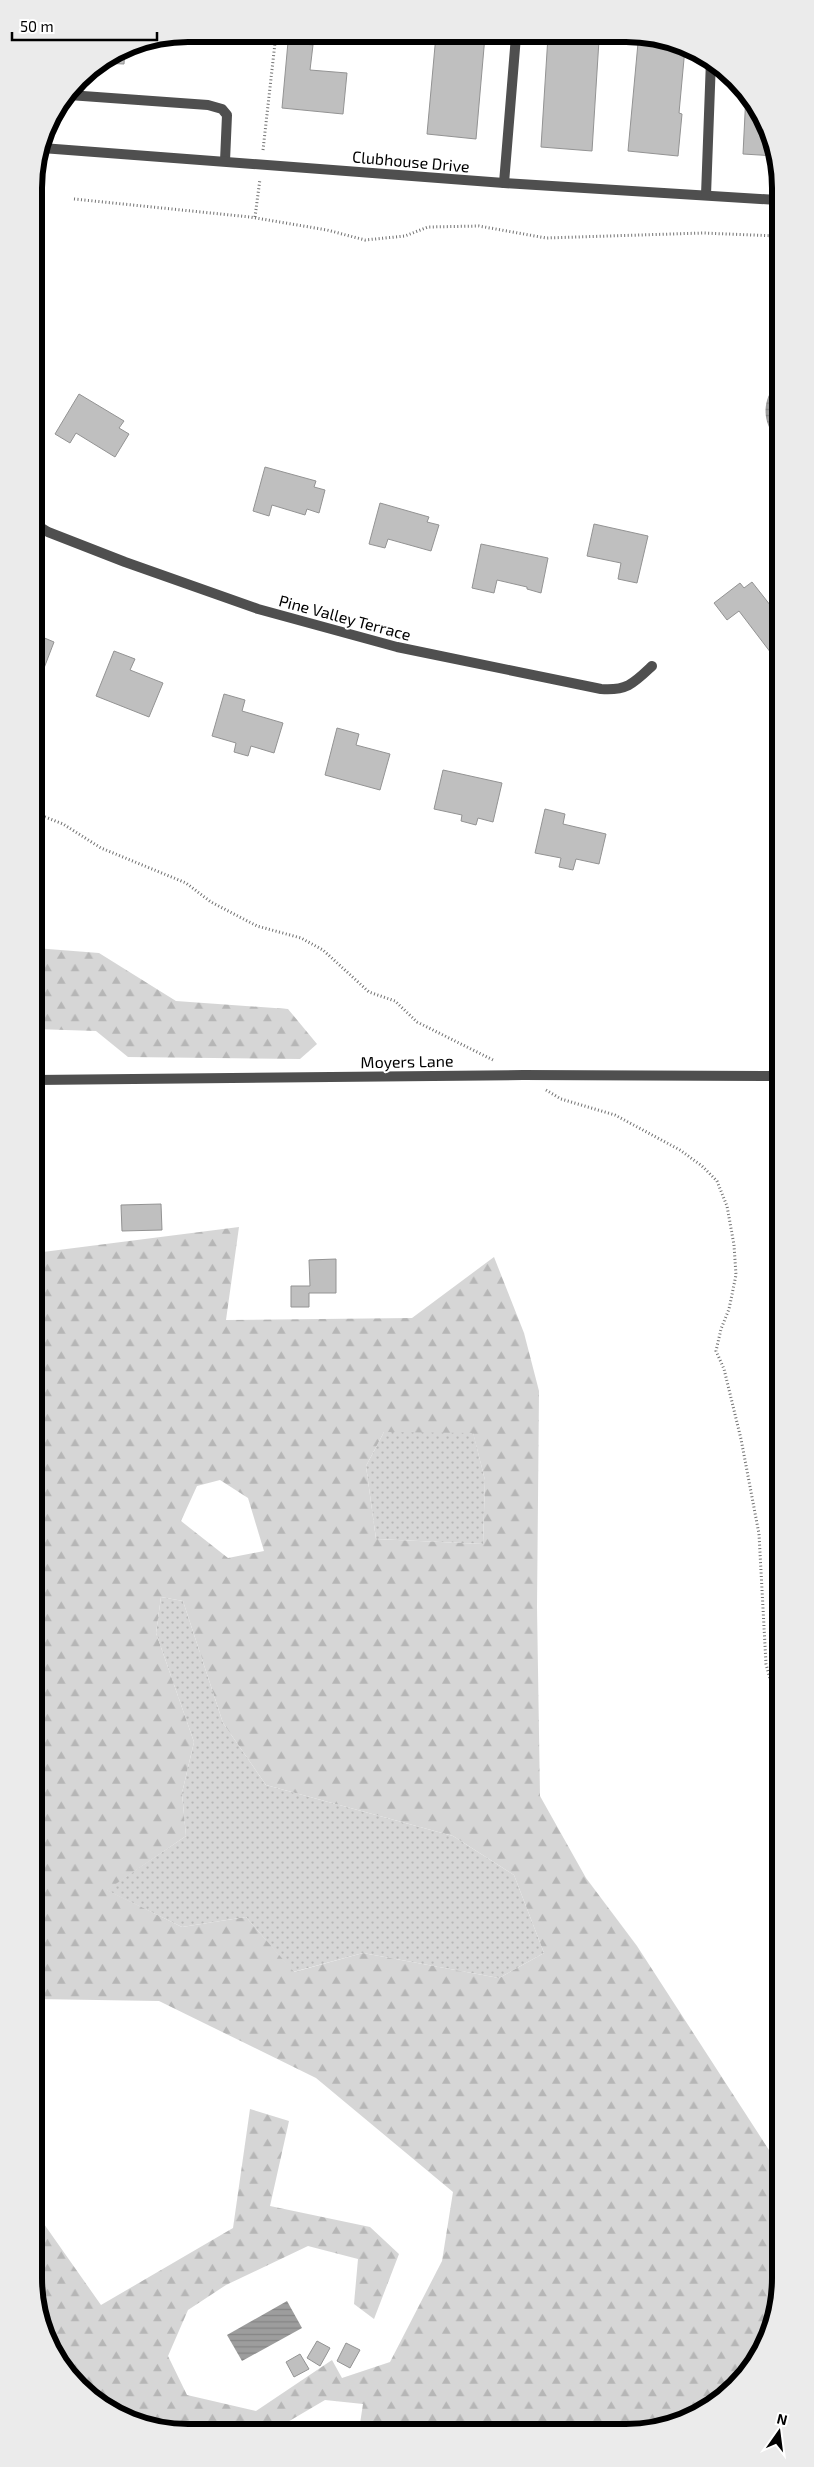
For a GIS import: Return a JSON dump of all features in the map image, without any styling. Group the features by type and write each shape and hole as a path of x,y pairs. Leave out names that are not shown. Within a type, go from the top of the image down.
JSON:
{"street":[{"path":"504,183 516,42"},
{"path":"706,196 711,71"},
{"path":"77,96 208,105 222,109 227,116 225,161"},
{"name":"Clubhouse Drive","path":"48,148 504,183 772,200"},
{"name":"Pine Valley Terrace","path":"43,529 125,562 258,609 397,647 609,690 618,690 636,680 652,666"},
{"name":"Moyers Lane","path":"43,1080 523,1075 772,1076"}],"path":[{"path":"255,218 275,42"},
{"path":"74,199 255,218 328,230 365,240 405,236 428,228 479,226 546,238 703,233 772,236"},
{"path":"43,817 63,824 101,848 186,883 211,902 257,926 301,938 323,950 369,992 395,1001 417,1022 496,1062"},
{"path":"523,1075 561,1099 615,1116 649,1132 702,1166 717,1181 727,1206 734,1245 736,1275 716,1351 724,1369 739,1431 759,1534 766,1664 771,1684"}],"green space":[{"path":"43,949 99,953 176,1001 288,1009 317,1044 300,1059 128,1057 96,1031 43,1029"},
{"path":"239,1227 226,1320 412,1318 494,1257 524,1333 539,1391 537,1607 540,1796 586,1878 637,1946 771,2153 771,2288 769,2307 760,2334 747,2360 722,2388 699,2405 673,2417 645,2423 360,2424 363,2404 325,2400 284,2424 188,2424 160,2422 141,2417 115,2405 85,2382 62,2352 50,2326 45,2307 42,2279 42,2121 44,2224 101,2305 233,2228 250,2109 289,2121 270,2206 370,2227 399,2254 374,2319 354,2304 358,2259 308,2246 226,2285 188,2310 168,2356 187,2395 256,2411 332,2360 342,2378 390,2362 442,2261 453,2192 316,2078 159,2001 42,1999 42,1252","holes":["384,1432 473,1433 485,1480 483,1544 376,1539 366,1466","220,1480 248,1498 264,1551 228,1558 181,1521 197,1486","161,1597 183,1601 223,1723 266,1785 453,1836 514,1875 544,1953 499,1978 363,1953 294,1972 246,1917 182,1927 107,1890 186,1836 182,1793 194,1742 156,1633"]},
{"path":"384,1432 473,1432 485,1480 483,1544 376,1539 366,1466"},
{"path":"161,1597 183,1601 223,1723 266,1785 453,1836 514,1875 544,1953 499,1978 363,1953 293,1972 246,1917 182,1927 106,1890 186,1836 182,1793 194,1742 156,1633"}],"shaded area":[{"path":"772,390 772,431 766,419 766,406"},
{"path":"287,2301 302,2328 242,2361 227,2335"}],"building":[{"path":"288,42 313,45 310,70 347,73 343,114 282,108"},
{"path":"435,42 484,42 476,139 427,134"},
{"path":"548,42 599,42 592,151 541,147"},
{"path":"638,43 673,50 684,55 679,113 682,114 678,156 628,151"},
{"path":"124,58 124,64 113,64"},
{"path":"745,106 752,115 764,141 768,156 743,154"},
{"path":"79,394 124,421 119,428 129,434 115,457 76,433 70,443 55,434"},
{"path":"265,467 316,481 314,487 325,490 319,513 307,509 305,515 272,505 269,516 253,511"},
{"path":"380,503 429,517 427,522 439,525 431,551 388,539 385,548 369,544"},
{"path":"594,524 648,536 637,583 618,579 621,563 587,556"},
{"path":"481,544 548,558 541,593 527,589 527,587 497,580 494,593 472,588"},
{"path":"752,582 772,607 771,653 739,611 727,620 714,603 740,583 744,588"},
{"path":"43,637 54,642 43,671"},
{"path":"114,651 135,659 130,670 163,683 149,717 96,696"},
{"path":"224,694 245,700 242,711 283,723 274,753 251,746 248,756 234,752 236,743 212,736"},
{"path":"337,728 359,734 356,745 390,754 380,790 325,775"},
{"path":"443,770 502,783 493,822 478,818 476,825 461,821 462,815 434,809"},
{"path":"545,809 565,814 563,824 606,834 599,864 576,859 573,870 559,867 561,858 535,853"},
{"path":"161,1204 162,1230 122,1231 121,1205"},
{"path":"336,1259 336,1293 309,1293 309,1307 291,1307 291,1286 310,1286 309,1260"},
{"path":"317,2341 330,2348 320,2366 307,2358"},
{"path":"346,2343 360,2350 350,2368 337,2361"},
{"path":"300,2354 309,2369 294,2377 286,2362"}]}
